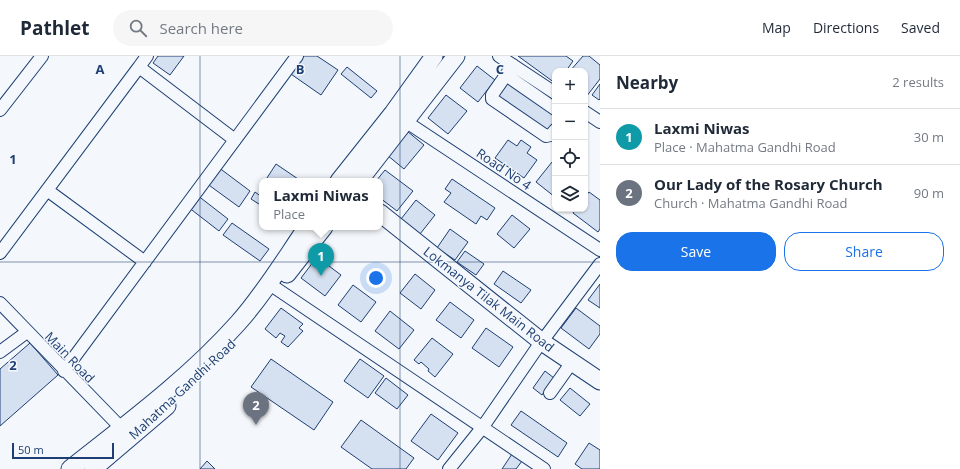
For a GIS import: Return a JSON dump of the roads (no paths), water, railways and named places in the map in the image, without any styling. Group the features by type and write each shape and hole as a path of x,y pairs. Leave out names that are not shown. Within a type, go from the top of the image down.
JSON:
{"main road":[{"path":"342,178 444,73 456,56"},
{"path":"361,178 400,117 428,58"},
{"name":"Lokmanya Tilak Main Road","path":"383,215 540,345"},
{"name":"Lokmanya Tilak Main Road","path":"383,226 540,345 570,365 600,381"},
{"name":"Mahatma Gandhi Road","path":"70,469 126,433 219,358 242,333 273,286 305,230"},
{"name":"Mahatma Gandhi Road","path":"273,286 321,230"},
{"name":"Lokmanya Tilak Main Road","path":"570,365 600,391"},
{"name":"Mahatma Gandhi Road","path":"93,469 126,433"}],"street":[{"path":"0,110 42,56"},
{"path":"0,253 147,56"},
{"path":"64,371 298,56"},
{"path":"499,56 509,70 552,106"},
{"path":"428,58 444,73"},
{"path":"139,67 235,140"},
{"path":"509,70 552,92"},
{"path":"509,70 492,95 492,99 546,136 552,134"},
{"path":"588,114 600,122"},
{"name":"Road No 4","path":"400,117 600,250"},
{"path":"47,190 145,262"},
{"path":"449,469 482,428 540,345 600,264"},
{"path":"273,286 544,469"},
{"name":"Main Road","path":"0,303 26,332 126,433"},
{"path":"0,352 26,332"},
{"path":"550,393 570,365"}],"place":[{"name":"Laxmi Niwas","path":"321,276"},
{"name":"Our Lady of the Rosary Church","path":"256,425"}]}
